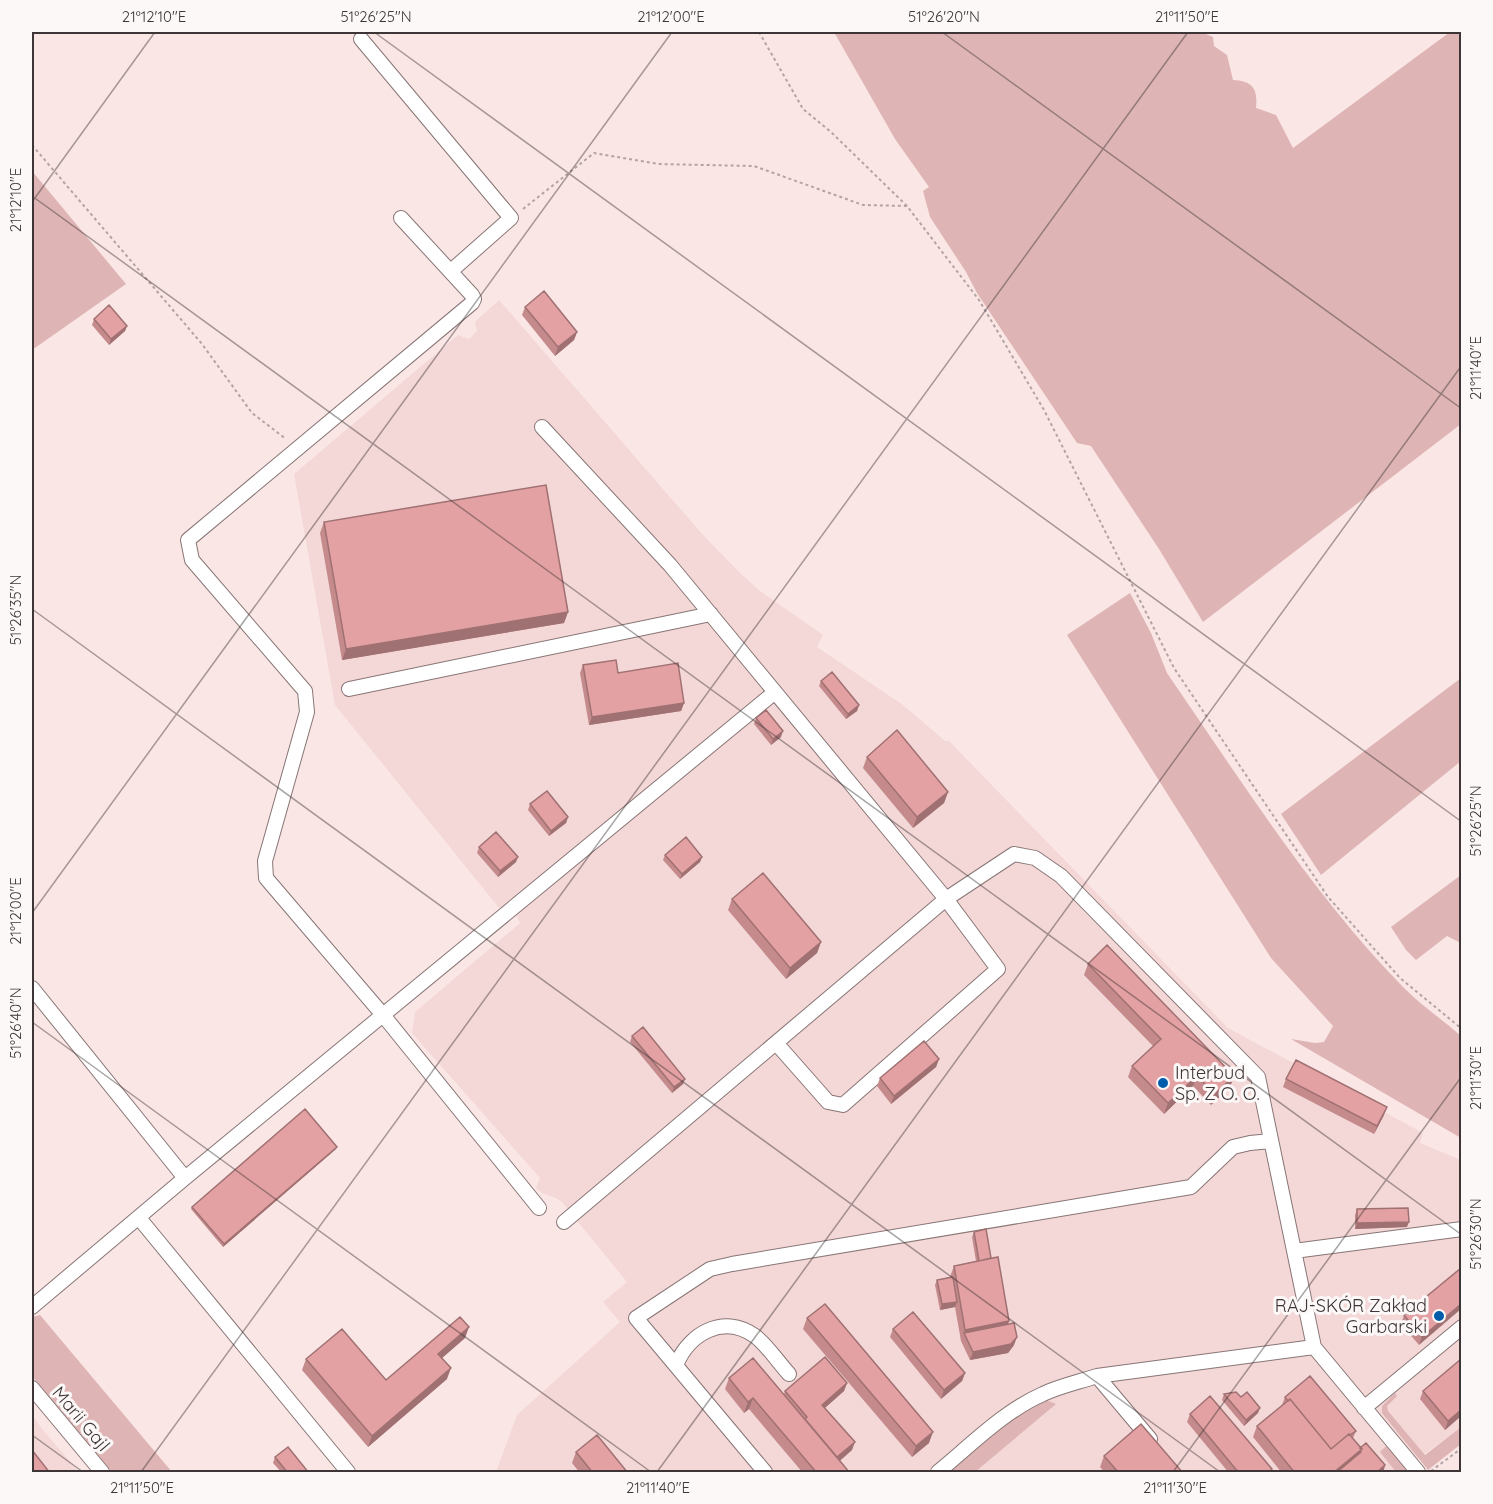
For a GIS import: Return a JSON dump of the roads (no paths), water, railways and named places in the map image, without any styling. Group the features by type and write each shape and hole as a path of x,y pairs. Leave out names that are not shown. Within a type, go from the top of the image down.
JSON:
{"street":[{"path":"361,39 511,218 451,271"},
{"path":"400,218 472,295 474,299 472,303 188,540 192,560 305,691 307,712 266,861 266,878 383,1014 539,1208"},
{"path":"542,427 670,565 946,899 998,969 843,1105 828,1102 776,1042"},
{"path":"349,689 711,614"},
{"path":"32,1307 383,1014 775,692"},
{"path":"564,1222 946,899 1014,854 1035,858 1061,876 1258,1077 1314,1347 1418,1473"},
{"path":"32,988 185,1178"},
{"path":"765,1473 636,1318 710,1269 1191,1186 1233,1147 1271,1141"},
{"path":"139,1218 348,1473"},
{"path":"1294,1251 1461,1229"},
{"path":"676,1365 681,1352 698,1335 722,1327 734,1328 756,1337 789,1374"},
{"path":"1364,1408 1461,1327"},
{"path":"938,1473 988,1430 1020,1406 1042,1394 1097,1376 1314,1347"},
{"path":"1097,1376 1158,1448"},
{"name":"Marii Gajl","path":"32,1388 102,1473"}],"place":[{"name":"Interbud Sp. Z O. O.","path":"1163,1083"},
{"name":"RAJ-SKÓR Zakład Garbarski","path":"1439,1316"}]}
